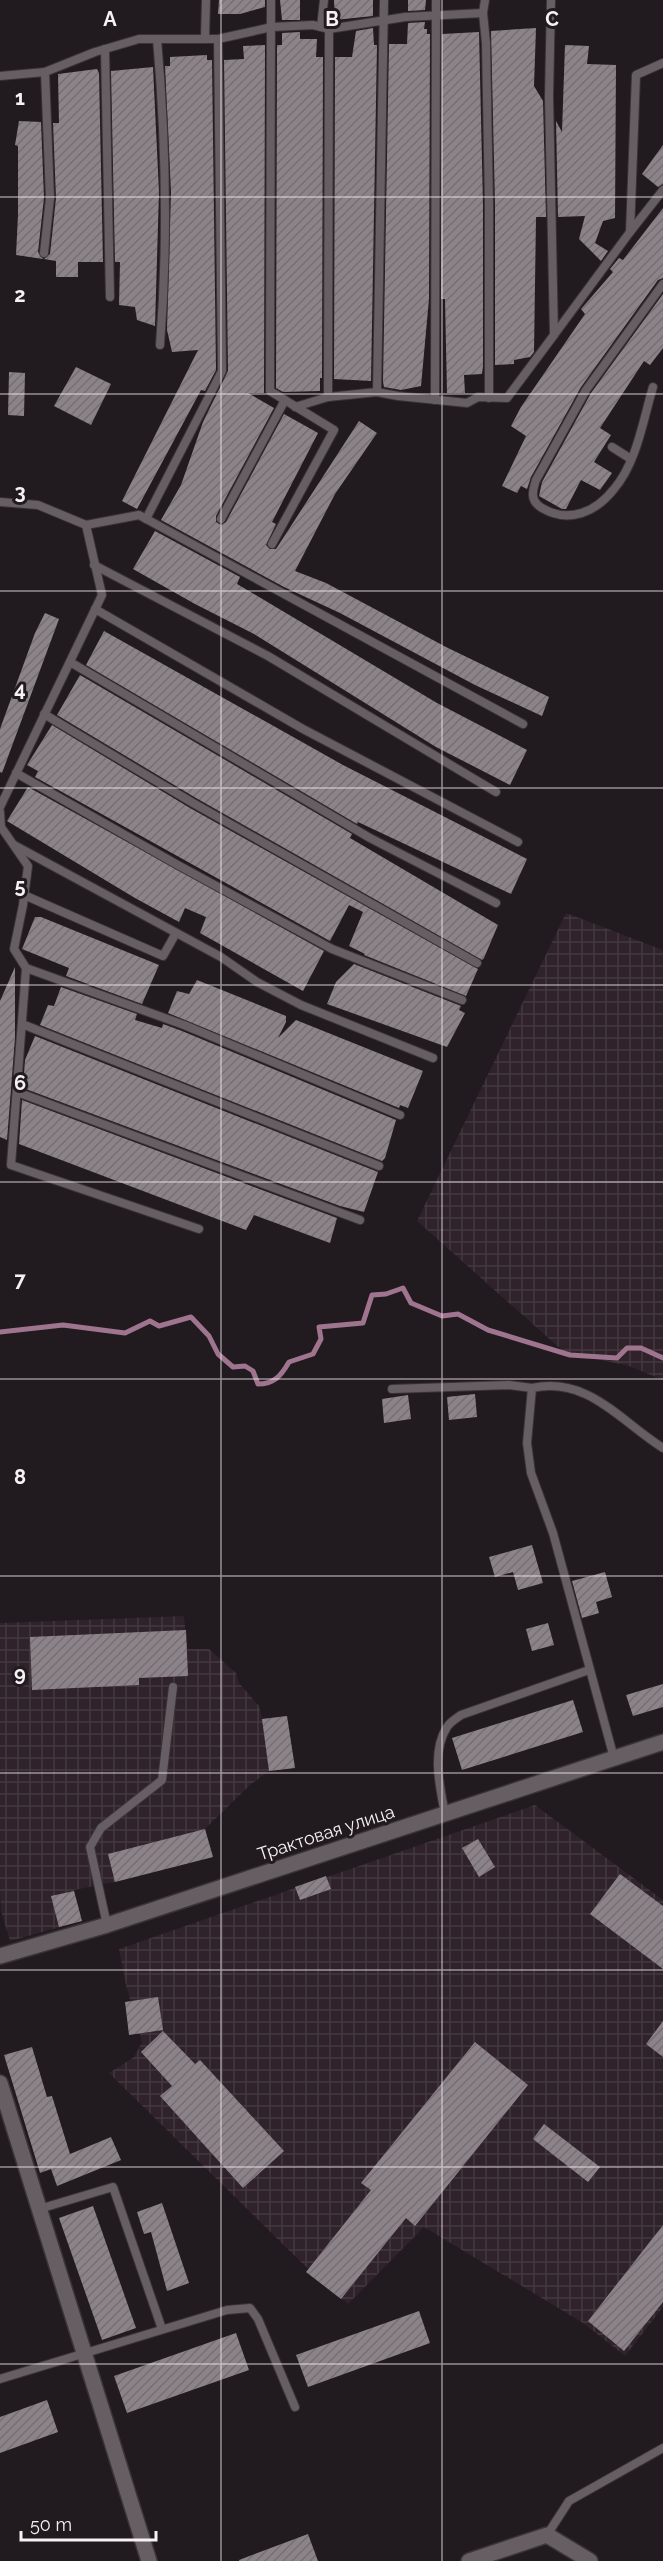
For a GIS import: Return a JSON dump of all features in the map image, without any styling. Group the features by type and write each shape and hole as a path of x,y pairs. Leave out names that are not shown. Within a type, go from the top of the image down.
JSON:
{"street":[{"name":"Трактовая улица","path":"0,1956 107,1926 663,1742"},
{"path":"0,2082 149,2561"},
{"path":"469,2561 547,2535 590,2561"}],"lane":[{"path":"205,39 206,0"},
{"path":"271,0 270,391 334,430 272,544"},
{"path":"324,0 328,397"},
{"path":"377,392 384,0"},
{"path":"435,400 436,0"},
{"path":"485,0 483,13 486,43 489,194 489,398"},
{"path":"551,0 549,97 554,335"},
{"path":"0,76 45,72 105,49 139,39 218,39 272,27 313,25 325,28 483,13"},
{"path":"157,39 162,97 166,275 160,345"},
{"path":"146,519 222,371 218,39"},
{"path":"105,49 110,297"},
{"path":"630,232 636,75 663,63"},
{"path":"44,253 50,198 45,72"},
{"path":"296,406 328,397 377,392 467,403 478,397 507,398 663,190"},
{"path":"653,387 631,459 616,488 603,501 589,510 564,517 536,504 532,498 536,480 586,390 663,284"},
{"path":"221,519 285,400"},
{"path":"612,447 631,459"},
{"path":"0,502 38,505 86,525 139,515 523,724"},
{"path":"0,807 102,595 86,525"},
{"path":"94,564 268,656 496,792"},
{"path":"95,609 303,729 518,842"},
{"path":"70,662 370,838 496,903"},
{"path":"45,714 193,803 477,963"},
{"path":"16,773 176,864 333,949 462,1000"},
{"path":"0,812 1,827 28,866 14,949 26,968 11,1165 199,1228"},
{"path":"13,844 221,957 257,982 301,1005 433,1058"},
{"path":"24,895 163,956 176,933"},
{"path":"26,968 184,1025 400,1115"},
{"path":"22,1024 379,1166"},
{"path":"17,1092 360,1220"},
{"path":"392,1389 509,1385 532,1388 546,1385 568,1386 594,1398 663,1448"},
{"path":"532,1388 527,1443 531,1473 553,1533 614,1758"},
{"path":"445,1814 437,1770 441,1742 448,1725 462,1715 589,1670"},
{"path":"107,1926 90,1846 101,1828 162,1780 173,1687"},
{"path":"39,2209 113,2187 162,2329"},
{"path":"0,2379 227,2310 250,2308 258,2319 295,2407"},
{"path":"547,2535 569,2500 663,2448"}],"shaded area":[{"path":"566,913 663,950 663,1380 629,1366 564,1352 417,1221"},
{"path":"184,1616 187,1649 209,1649 236,1673 239,1683 259,1706 262,1719 287,1716 295,1768 269,1771 250,1785 205,1829 213,1857 74,1890 82,1921 10,1941 1,1911 0,1891 0,1623"},
{"path":"535,1805 663,1900 663,2307 625,2356 583,2323 424,2227 348,2304 304,2265 109,2073 134,2057 142,2042 126,1985 119,1949"}],"building":[{"path":"219,0 265,0 265,7 240,14 218,14"},
{"path":"280,0 300,0 300,20 282,20"},
{"path":"334,0 373,0 373,16 335,20"},
{"path":"408,0 426,0 425,10 408,11"},
{"path":"425,22 424,29 427,29 427,34 430,34 429,299 421,386 401,390 384,387 383,382 389,44 407,44 408,23"},
{"path":"373,28 374,45 377,45 371,381 334,379 335,57 352,57 356,31"},
{"path":"536,28 534,86 543,101 546,217 536,217 534,352 530,357 514,360 514,364 495,365 495,205 491,31"},
{"path":"300,32 300,39 317,39 316,57 323,57 322,378 320,378 320,391 283,392 276,388 277,45 282,45 282,33"},
{"path":"479,32 483,205 483,366 482,374 464,375 465,393 447,393 445,299 441,299 442,34"},
{"path":"265,45 264,393 248,393 274,408 216,516 216,522 221,525 226,522 284,414 318,433 272,522 276,524 266,545 270,549 276,549 359,421 377,433 335,494 295,571 326,583 446,647 549,697 542,716 475,685 340,613 284,587 161,520 181,485 203,422 228,371 224,60 244,59 243,46"},
{"path":"565,45 589,46 587,64 616,65 615,218 603,221 595,243 608,251 601,261 579,239 585,216 558,217 556,121 562,132"},
{"path":"207,55 207,60 212,60 216,370 205,391 201,390 137,509 122,501 198,350 172,352 167,330 171,192 165,66 170,66 170,57"},
{"path":"153,67 159,192 155,326 137,320 135,307 119,305 120,262 115,262 111,71"},
{"path":"97,69 99,73 103,262 78,262 78,277 56,277 56,261 44,259 50,254 56,198 53,123 59,123 58,74"},
{"path":"19,121 41,122 44,198 38,252 43,259 16,255 18,146 15,145"},
{"path":"663,145 663,184 658,187 642,174"},
{"path":"663,208 663,278 658,280 581,387 531,477 527,489 521,486 517,493 502,486 526,436 511,426 521,407 585,314 581,309 613,272 610,269 619,258 623,260"},
{"path":"663,294 663,348 650,365 644,361 600,428 611,435 594,462 612,473 600,490 581,480 566,509 562,509 539,496 542,482 591,393"},
{"path":"76,367 111,384 91,425 54,406"},
{"path":"9,372 25,373 24,416 8,415"},
{"path":"155,531 240,577 237,584 437,703 527,750 510,785 436,747 254,634 133,569"},
{"path":"45,613 59,619 2,773 0,772 0,729 35,633"},
{"path":"104,631 343,765 527,859 511,894 358,822 357,824 86,665"},
{"path":"80,675 352,834 350,838 498,925 484,958 482,960 196,798 57,715"},
{"path":"52,725 190,808 478,969 466,996 364,955 349,946 363,912 349,905 330,941 35,777 38,771 27,765"},
{"path":"28,787 324,951 303,991 200,933 206,917 185,908 179,922 7,821"},
{"path":"35,917 41,917 159,965 142,1004 66,976 69,968 22,949"},
{"path":"354,964 461,1006 459,1010 465,1013 447,1047 327,1004 336,982"},
{"path":"15,967 15,1038 7,1140 0,1137 0,1001"},
{"path":"197,980 286,1016 286,1022 278,1038 296,1020 423,1071 408,1108 400,1105 399,1108 168,1013 177,991 189,994"},
{"path":"61,987 137,1014 135,1020 162,1028 163,1024 182,1031 396,1120 385,1158 382,1161 40,1025 48,1005 54,1006"},
{"path":"35,1036 378,1172 364,1212 340,1206 23,1088 25,1060"},
{"path":"22,1100 337,1218 330,1243 254,1215 246,1230 19,1144"},
{"path":"475,1394 477,1417 449,1420 447,1397"},
{"path":"408,1395 411,1419 384,1423 382,1399"},
{"path":"532,1545 543,1583 518,1590 513,1572 495,1577 489,1557"},
{"path":"605,1572 612,1597 596,1602 599,1613 582,1618 572,1581"},
{"path":"548,1623 554,1645 532,1651 526,1629"},
{"path":"186,1630 188,1676 139,1678 139,1685 32,1690 30,1637"},
{"path":"663,1684 663,1707 633,1716 626,1695"},
{"path":"573,1700 583,1732 462,1770 452,1738"},
{"path":"287,1716 295,1768 269,1771 262,1719"},
{"path":"205,1829 213,1857 115,1882 108,1854"},
{"path":"478,1839 495,1867 479,1877 462,1848"},
{"path":"620,1874 663,1906 663,1969 590,1914"},
{"path":"326,1876 331,1889 300,1900 295,1887"},
{"path":"74,1891 82,1921 59,1927 51,1896"},
{"path":"158,1997 163,2030 129,2035 125,2002"},
{"path":"663,2021 663,2057 646,2044"},
{"path":"163,2031 195,2064 200,2060 284,2151 243,2188 160,2096 172,2086 141,2052"},
{"path":"475,2042 528,2085 415,2226 406,2218 341,2299 306,2272 371,2190 361,2183"},
{"path":"32,2047 47,2097 52,2096 70,2154 111,2137 121,2160 57,2186 51,2169 40,2173 4,2055"},
{"path":"544,2124 600,2167 588,2182 533,2139"},
{"path":"162,2203 189,2283 167,2291 151,2232 144,2234 137,2212"},
{"path":"93,2206 136,2328 102,2340 59,2218"},
{"path":"663,2225 663,2302 624,2351 588,2321"},
{"path":"419,2311 430,2343 308,2387 296,2355"},
{"path":"236,2333 249,2370 127,2413 114,2376"},
{"path":"47,2400 58,2432 0,2453 0,2417"},
{"path":"308,2534 318,2561 239,2561 239,2560"}],"waterway":[{"path":"0,1332 63,1325 125,1333 150,1321 159,1326 191,1317 209,1336 218,1354 233,1367 245,1366 253,1371 258,1384 264,1384 276,1378 289,1362 313,1354 321,1339 319,1327 363,1323 372,1295 386,1294 403,1288 411,1303 442,1316 458,1314 488,1330 570,1355 617,1358 627,1348 641,1348 663,1358"}]}
